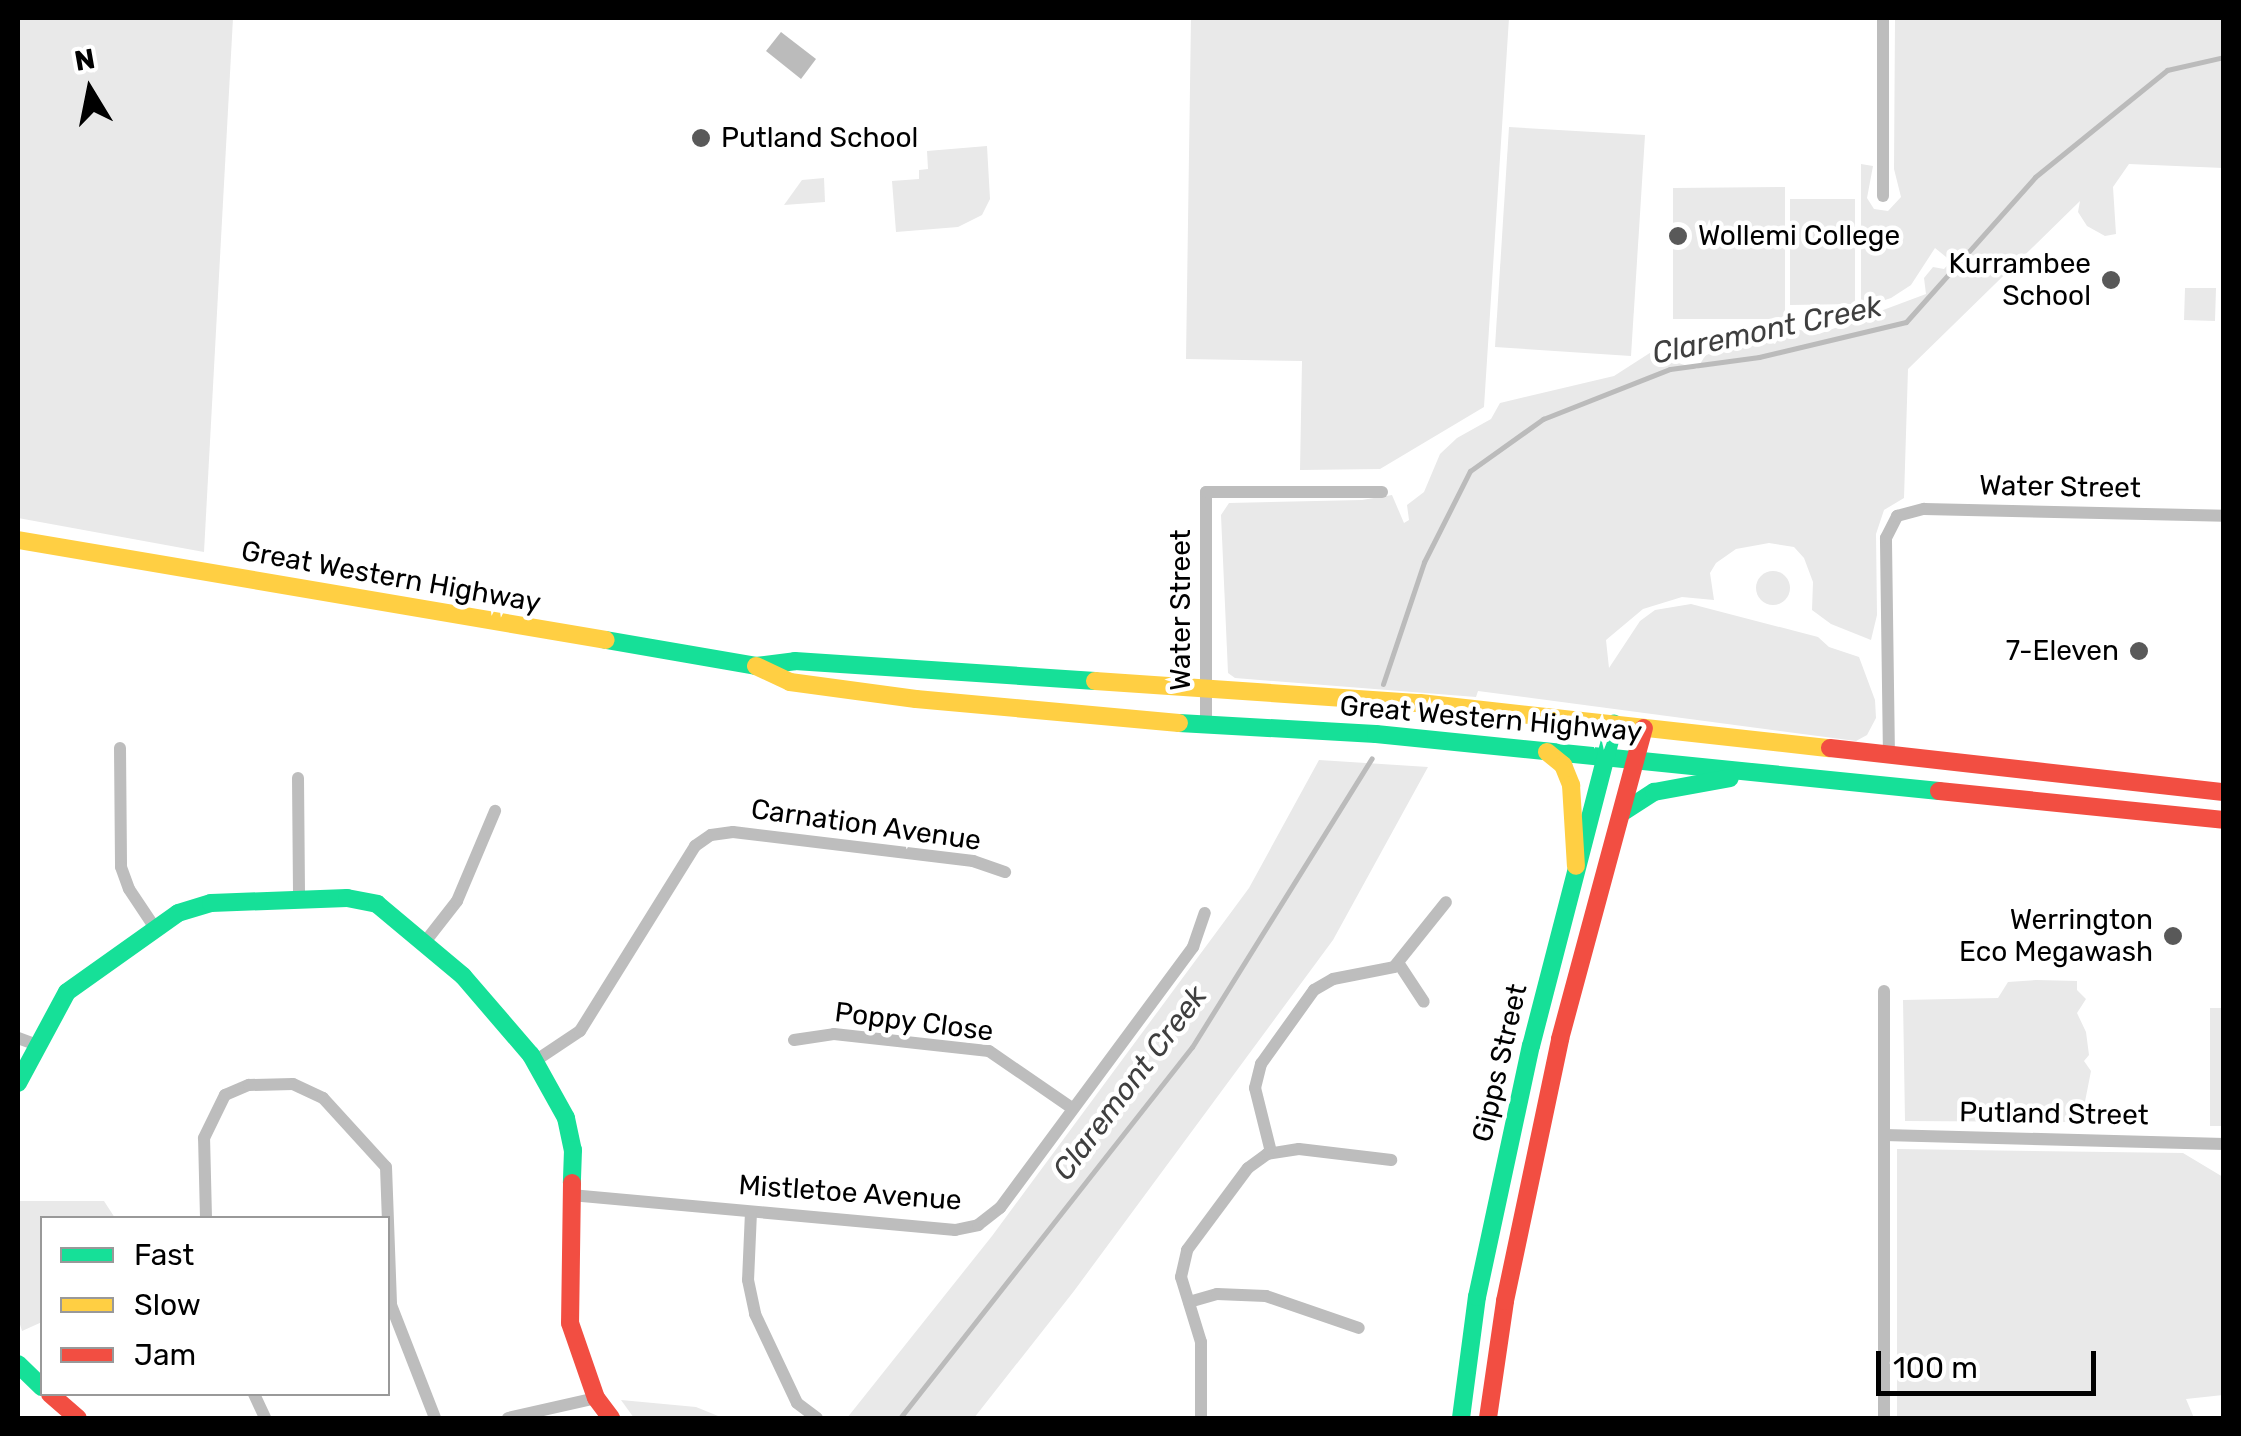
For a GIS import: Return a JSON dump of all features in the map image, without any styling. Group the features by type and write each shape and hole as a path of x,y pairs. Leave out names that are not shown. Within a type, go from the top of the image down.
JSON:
{"main road":[{"name":"Great Western Highway","path":"18,540 756,666 790,682 862,692 1206,725 1376,734 2224,820"},
{"name":"Great Western Highway","path":"756,666 795,661 1420,703 2224,792"},
{"name":"Gipps Street","path":"1461,1418 1478,1298 1497,1203 1576,866 1614,724"},
{"name":"Gipps Street","path":"1488,1418 1505,1300 1556,1056 1644,728"},
{"path":"1546,752 1563,765 1571,785 1576,866"},
{"path":"1623,812 1654,792 1755,773"},
{"path":"18,1083 68,992 155,928 194,906 299,898 347,898 378,904 463,976 535,1061 569,1127 570,1323 596,1398 611,1418"},
{"path":"18,1364 40,1385"},
{"path":"52,1396 78,1418"}],"street":[{"path":"1883,196 1884,18"},
{"name":"Water Street","path":"1206,725 1206,492 1382,492"},
{"name":"Water Street","path":"1889,757 1886,538 1897,516 1924,509 2224,516"},
{"path":"120,748 120,867 129,889 155,928"},
{"path":"298,778 299,898"},
{"path":"425,942 457,901 495,811"},
{"name":"Carnation Avenue","path":"535,1061 580,1031 695,846 711,835 733,832 973,861 1005,872"},
{"path":"1271,1152 1255,1088 1261,1064 1321,985 1381,973 1399,964 1446,902"},
{"name":"Mistletoe Avenue","path":"571,1195 955,1230 971,1227 1000,1208 1193,947 1205,913"},
{"path":"1399,964 1424,1002"},
{"path":"1884,991 1884,1418"},
{"name":"Poppy Close","path":"794,1040 834,1034 990,1052 1072,1108"},
{"path":"18,1038 37,1045"},
{"path":"206,1216 204,1138 225,1095 248,1085 293,1084 324,1098 386,1167 388,1216"},
{"name":"Putland Street","path":"1884,1135 2224,1144"},
{"path":"1200,1418 1201,1342 1180,1277 1184,1257 1248,1168 1271,1152 1300,1149 1391,1160"},
{"path":"751,1212 748,1280 755,1314 797,1403 817,1418"},
{"path":"390,1277 391,1304 435,1418"},
{"path":"1188,1302 1217,1294 1266,1296 1359,1328"},
{"path":"508,1418 596,1398"}],"shaded area":[{"path":"18,18 233,18 204,552 18,518"},
{"path":"1191,18 1509,18 1484,407 1380,469 1300,470 1302,361 1186,359"},
{"path":"1895,18 2223,18 2223,168 2129,164 2113,187 2116,234 2105,236 2087,226 2078,212 2080,201 1908,369 1904,498 1884,510 1876,534 1877,615 1871,640 1831,624 1812,610 1813,582 1804,558 1794,547 1769,543 1736,549 1716,563 1710,573 1714,600 1682,597 1643,609 1606,640 1609,668 1640,621 1655,610 1691,604 1818,637 1829,647 1859,657 1875,700 1876,718 1867,735 1856,741 1478,691 1476,697 1235,678 1228,673 1221,515 1229,503 1362,500 1392,495 1404,523 1409,520 1407,505 1424,492 1440,454 1457,438 1491,419 1500,403 1614,376 1656,349 1666,359 1697,369 1705,356 1725,345 1754,336 1775,344 1786,327 1819,334 1926,294 1924,278 1933,267 1944,269 1951,261 1935,248 1911,285 1891,298 1861,308 1861,164 1873,166 1867,198 1874,209 1888,211 1901,197 1894,169"},
{"path":"781,32 816,59 801,79 766,51"},
{"path":"1509,127 1645,135 1631,356 1495,347"},
{"path":"987,146 990,199 982,215 958,227 896,232 892,181 919,179 919,170 928,169 927,151"},
{"path":"824,178 825,202 784,205 802,180"},
{"path":"1785,187 1785,319 1673,319 1673,188"},
{"path":"1790,199 1855,199 1855,304 1790,305"},
{"path":"2185,288 2216,288 2215,321 2184,320"},
{"path":"1773,571 1785,576 1790,588 1785,600 1773,605 1761,600 1756,588 1761,576"},
{"path":"1319,760 1428,767 1333,940 1074,1291 974,1418 847,1418 992,1236 1249,888"},
{"path":"2077,981 2077,990 2086,999 2077,1013 2086,1032 2089,1055 2084,1061 2091,1071 2081,1122 1905,1121 1903,1000 1998,998 2008,982"},
{"path":"2210,1008 2223,1008 2223,1126 2210,1126"},
{"path":"1897,1149 2183,1153 2223,1177 2223,1395 2186,1399 2194,1418 1897,1418"},
{"path":"18,1201 104,1201 114,1216 40,1216 40,1323 22,1331 18,1318"},
{"path":"621,1400 696,1407 723,1418 634,1418"}],"waterway":[{"name":"Claremont Creek","path":"1383,684 1424,562 1470,471 1543,419 1670,369 1759,357 1906,322 2035,177 2167,70 2224,57"},
{"name":"Claremont Creek","path":"900,1418 1192,1047 1372,758"}],"traffic: fast":[{"path":"606,640 756,666 795,661 1095,681"},
{"path":"1179,723 1376,734 1939,791"},
{"path":"1461,1418 1477,1297 1531,1046 1614,724"},
{"path":"1623,812 1654,792 1730,778"},
{"path":"18,1083 67,992 178,913 211,903 347,898 377,904 463,976 531,1055 566,1118 573,1150 572,1183"},
{"path":"18,1364 40,1385"}],"traffic: slow":[{"path":"18,540 606,640"},
{"path":"756,666 790,682 916,699 1179,723"},
{"path":"1095,681 1420,703 1830,748"},
{"path":"1547,752 1563,765 1571,785 1576,866"}],"traffic: jam":[{"path":"1488,1418 1505,1301 1560,1039 1644,728"},
{"path":"1830,748 2224,792"},
{"path":"1939,791 2224,820"},
{"path":"572,1183 570,1323 596,1398 611,1418"},
{"path":"52,1396 78,1418"}],"place":[{"name":"Putland School","path":"701,138"},
{"name":"Wollemi College","path":"1678,236"},
{"name":"Kurrambee School","path":"2111,280"},
{"name":"7-Eleven","path":"2139,651"},
{"name":"Werrington Eco Megawash","path":"2173,936"}]}
